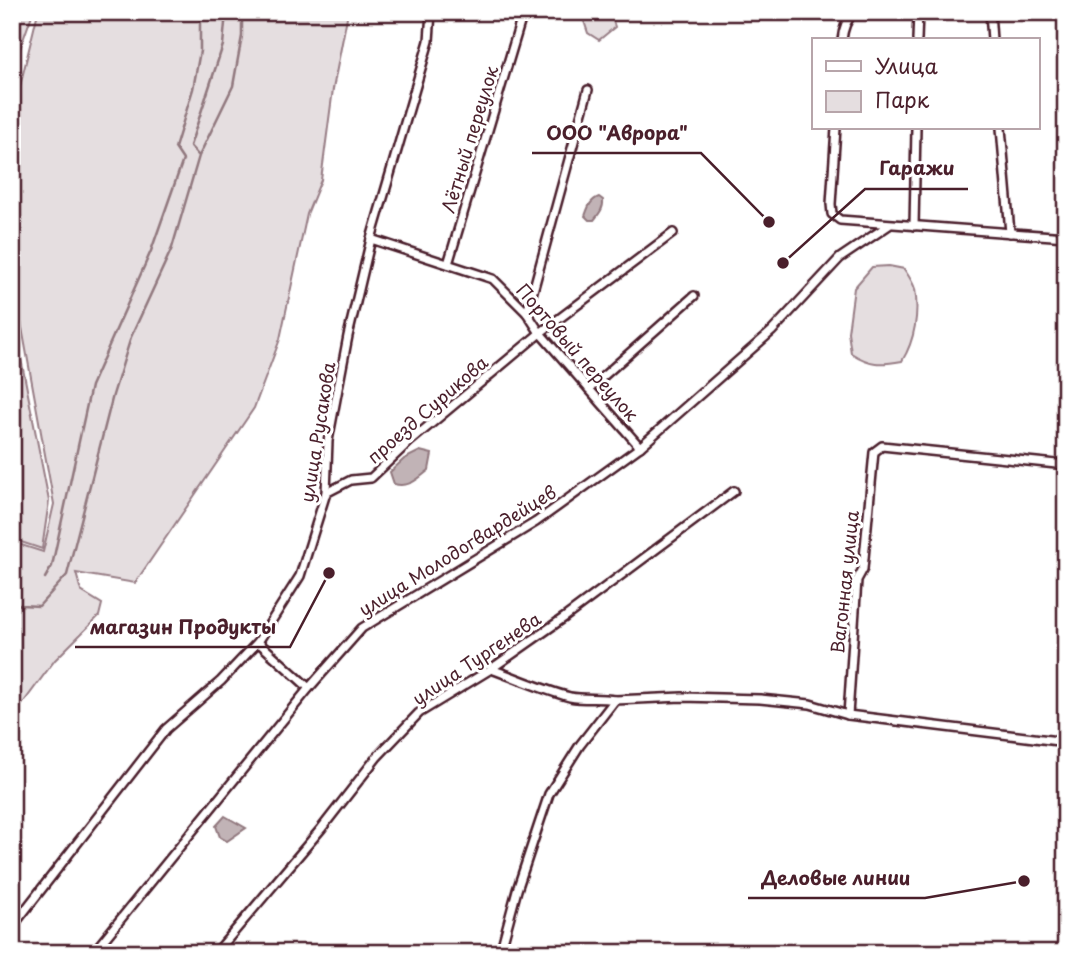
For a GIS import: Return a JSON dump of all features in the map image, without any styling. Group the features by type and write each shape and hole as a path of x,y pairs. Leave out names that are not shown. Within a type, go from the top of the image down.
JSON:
{"street":[{"name":"улица Русакова","path":"12,927 166,729 221,681 258,642 300,576 326,493 328,442 348,336 371,239 429,41 432,12"},
{"path":"917,38 918,12"},
{"path":"990,12 992,38"},
{"path":"842,38 843,30 852,14"},
{"name":"Лётный переулок","path":"448,264 520,23"},
{"path":"527,313 589,90"},
{"path":"836,130 832,214 840,220 1066,237"},
{"path":"914,226 916,130"},
{"path":"1000,130 1010,233"},
{"name":"улица Молодогвардейцев","path":"93,953 309,688 362,628 536,522 640,447 772,331 840,258 889,225"},
{"name":"проезд Сурикова","path":"326,493 351,480 371,478 408,443 540,333 673,233"},
{"name":"Портовый переулок","path":"371,239 493,279 527,313 540,333 640,447"},
{"path":"589,389 694,296"},
{"name":"Вагонная улица","path":"848,715 857,580 863,569 874,452 882,446 1066,465"},
{"name":"улица Тургенева","path":"216,953 321,829 377,757 419,713 565,617 734,491"},
{"path":"258,642 309,688"},
{"path":"491,668 567,696 615,700 682,697 760,699 810,704 848,715 1066,742"},
{"path":"500,953 517,890 549,794 580,745 615,700"}],"green space":[{"path":"12,12 33,12 12,71"},
{"path":"38,12 348,12 333,89 321,180 307,214 280,339 254,408 135,583 76,573 81,591 102,604 99,616 55,660 12,718 12,542 43,552 54,504 17,300 12,288 12,173 17,167 12,141 12,119"},
{"path":"581,12 610,12 615,27 599,40 588,33"},
{"path":"872,267 904,269 913,284 916,298 915,326 902,361 875,363 851,353 848,332 854,288"},
{"path":"12,313 49,501 42,549 12,539"}],"shaded area":[{"path":"599,197 603,200 602,208 594,220 589,220 585,216 588,207"},
{"path":"420,451 432,454 429,470 409,484 394,484 390,472 404,459"},
{"path":"225,816 246,828 227,841 220,837 216,826"}],"waterway":[{"path":"45,578 52,566 91,386 151,251 183,160 175,148 193,89 200,51 200,12"},
{"path":"198,155 190,146 223,45 226,12"},
{"path":"12,602 39,606 67,575 113,395 131,337 172,248 199,156 233,86 242,36 242,12"}],"place":[{"name":"ООО \"Аврора\"","path":"769,222"},
{"name":"Гаражи","path":"783,263"},
{"name":"магазин Продукты","path":"329,573"},
{"name":"Деловые линии","path":"1024,881"}]}
